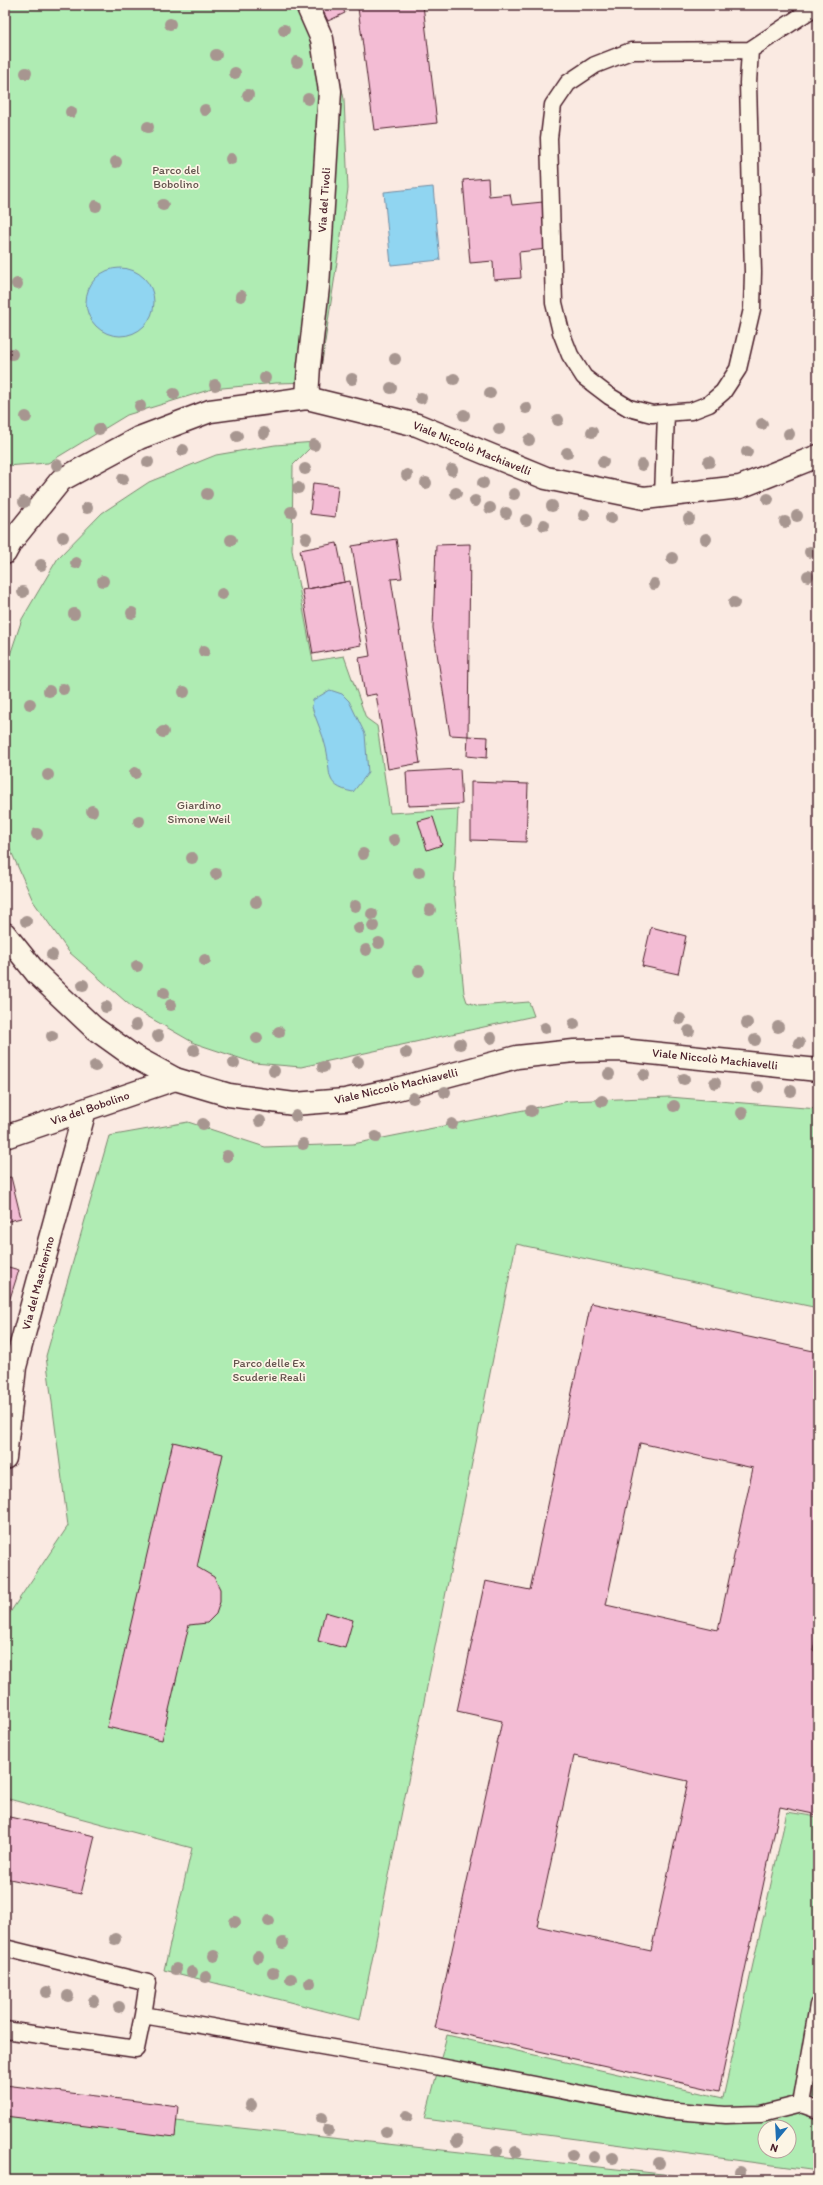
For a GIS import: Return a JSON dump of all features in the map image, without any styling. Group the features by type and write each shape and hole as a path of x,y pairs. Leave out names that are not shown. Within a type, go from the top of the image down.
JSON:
{"main road":[{"name":"Via del Tivoli","path":"307,5 322,39 330,91 319,279 307,398"},
{"name":"Viale Niccolò Machiavelli","path":"5,553 11,542 61,480 139,438 210,411 307,398 417,425 546,478 644,498 740,487 818,456"},
{"name":"Viale Niccolò Machiavelli","path":"5,934 37,974 94,1028 134,1056 175,1079 229,1095 294,1104 345,1100 415,1084 518,1057 574,1051 621,1050 818,1070"},
{"name":"Via del Bobolino","path":"5,1137 175,1079"},
{"name":"Via del Mascherino","path":"5,1458 6,1430 15,1366 85,1110"}],"lane":[{"path":"750,50 748,83 753,272 752,309 738,369 723,392 709,404 691,411 652,414 629,408 602,392 584,377 570,355 561,332 554,303 550,225 549,138 553,105 568,83 595,65 631,50 750,50 818,5"},
{"path":"663,496 666,414"},
{"path":"5,1948 148,1983 136,2049 5,2030"},
{"path":"801,2104 818,2005"},
{"path":"143,2015 430,2065 665,2110 725,2115 761,2114 801,2104 818,2110"}],"green space":[{"name":"Parco del Bobolino","path":"5,5 316,5 329,25 344,99 348,189 319,382 276,383 212,389 127,415 48,463 5,466"},
{"name":"Giardino Simone Weil","path":"316,442 293,465 292,550 313,661 344,656 366,718 377,726 390,813 458,809 454,890 464,993 467,1002 479,1006 529,1002 534,1016 301,1067 254,1063 194,1043 133,1008 69,952 33,901 10,849 5,825 5,670 22,619 58,558 102,513 149,482 216,455 275,445"},
{"name":"Parco delle Ex Scuderie Reali","path":"669,1097 818,1109 818,1308 516,1244 360,2020 164,1970 192,1848 5,1798 5,1620 68,1526 46,1356 109,1136 188,1122 265,1147 353,1144 569,1101"},
{"path":"787,1812 818,1817 818,2171 425,2119 447,2035 723,2098"},
{"path":"5,2116 176,2121 717,2180 5,2180"}],"water":[{"path":"433,187 440,260 391,265 384,192"},
{"path":"113,268 127,268 139,274 148,283 154,295 152,315 144,326 133,334 127,336 113,336 107,334 96,326 88,315 86,309 86,295 88,289 96,278 107,270"},
{"path":"330,690 342,694 349,701 365,734 368,773 353,792 343,789 332,782 325,743 312,707 313,700"}],"building":[{"path":"320,5 341,5 345,13 328,21"},
{"path":"380,5 423,5 437,123 374,130 358,8"},
{"path":"488,178 489,196 510,194 512,205 543,202 547,249 519,252 521,278 494,280 493,261 470,263 463,180"},
{"path":"313,483 338,486 335,517 310,514"},
{"path":"396,539 402,578 391,579 420,763 388,769 376,694 365,696 359,658 370,656 352,546"},
{"path":"337,543 345,582 307,589 300,550"},
{"path":"470,544 468,736 450,735 433,628 436,545"},
{"path":"350,581 361,645 313,654 302,590"},
{"path":"468,736 488,737 487,758 467,756"},
{"path":"460,769 462,804 408,806 406,772"},
{"path":"471,782 528,784 526,842 471,840"},
{"path":"433,817 442,845 427,850 418,821"},
{"path":"651,927 686,936 678,974 642,966"},
{"path":"11,1177 21,1218 5,1222 5,1178"},
{"path":"5,1266 19,1270 5,1314"},
{"path":"591,1303 818,1352 818,1628 813,1651 818,1652 818,1815 780,1807 719,2091 435,2028 502,1721 457,1711 485,1581 530,1590","holes":["640,1443 753,1468 718,1630 606,1605","574,1756 688,1781 651,1951 537,1926"]},
{"path":"173,1442 223,1454 197,1567 214,1577 220,1589 220,1602 216,1614 207,1623 189,1625 162,1740 107,1727"},
{"path":"325,1612 353,1620 345,1648 318,1641"},
{"path":"5,1816 95,1836 81,1894 5,1878"},
{"path":"5,2085 178,2106 175,2137 5,2116"}]}
